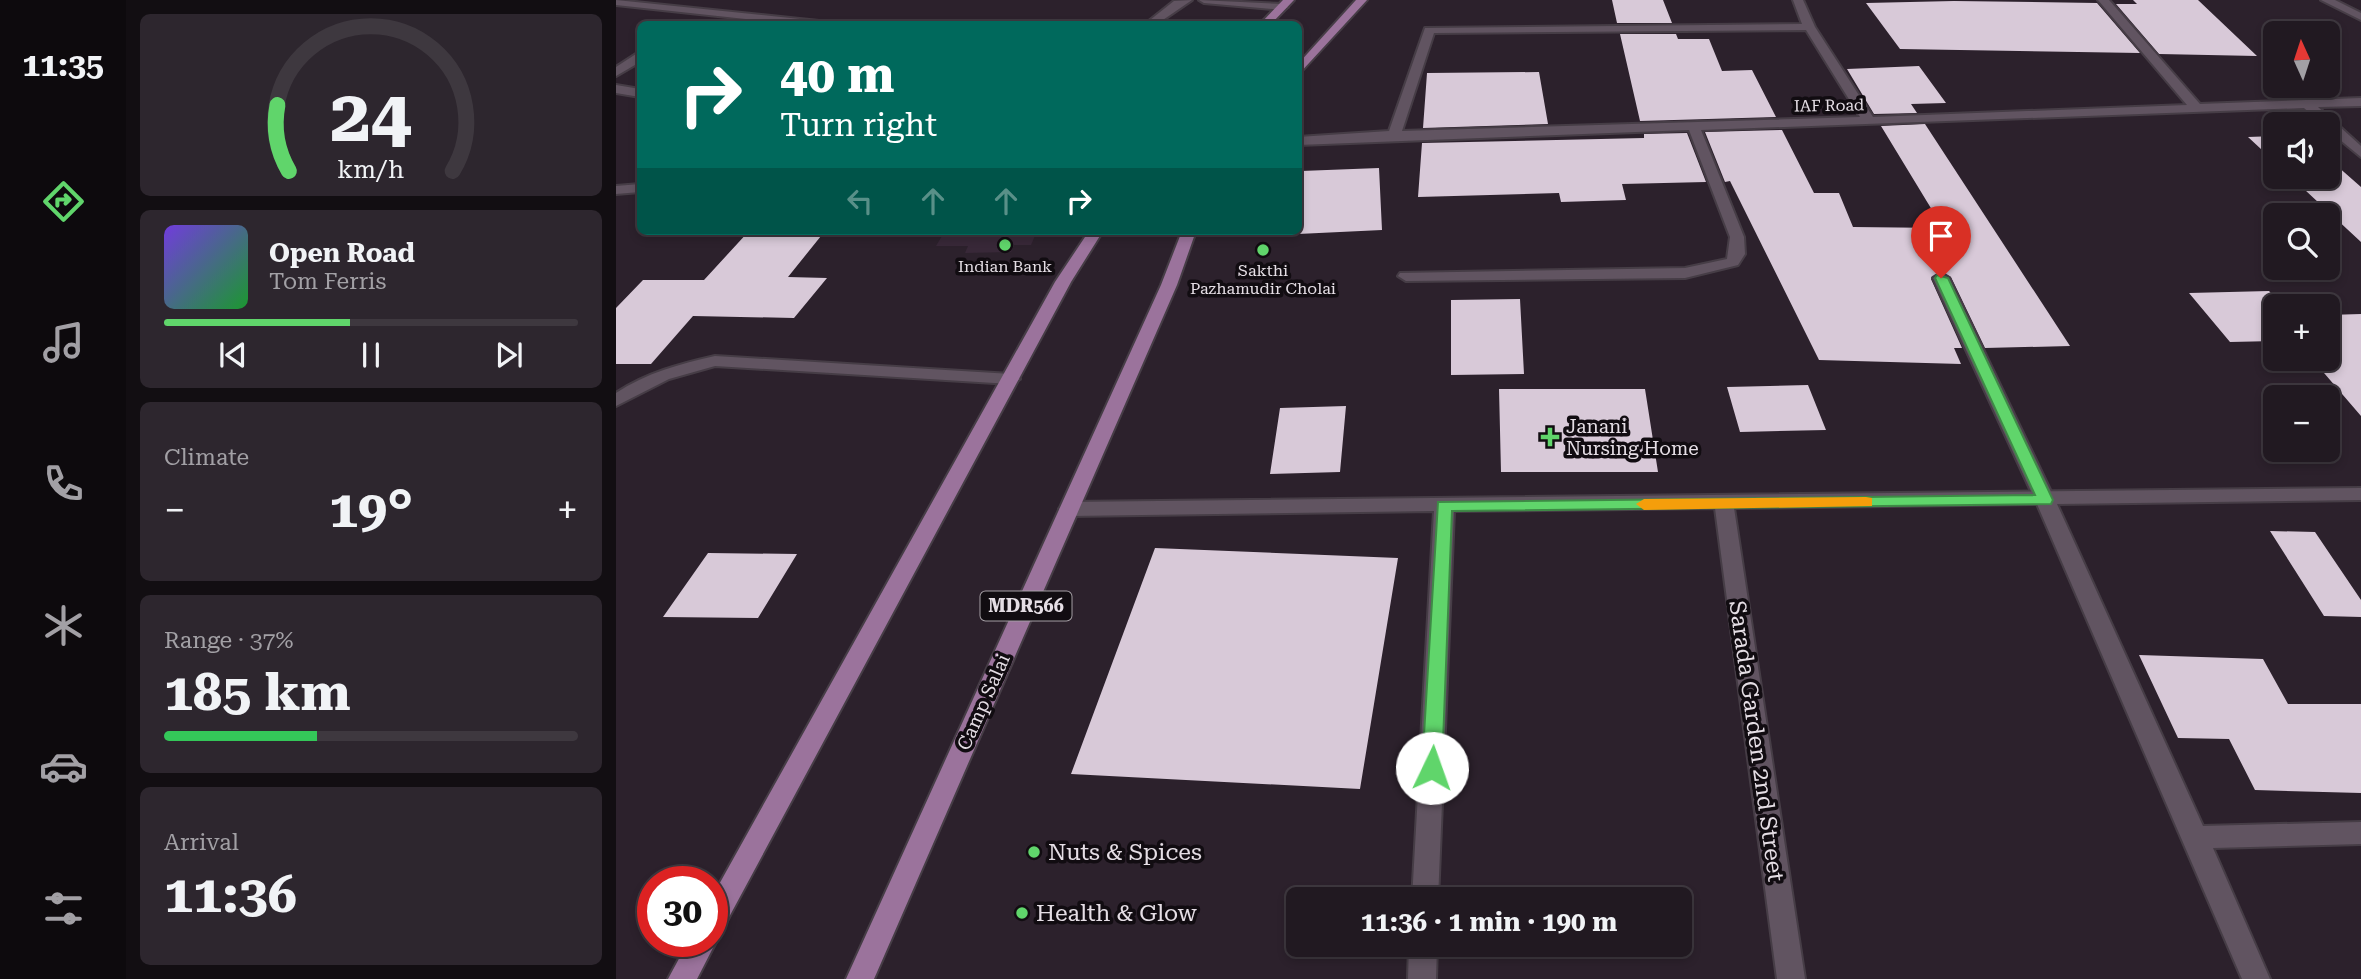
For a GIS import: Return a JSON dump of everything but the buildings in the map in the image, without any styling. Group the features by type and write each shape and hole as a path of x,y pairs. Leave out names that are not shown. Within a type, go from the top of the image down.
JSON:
{"main road":[{"path":"1302,68 1362,0"},
{"path":"1268,21 1286,3"},
{"path":"728,894 1063,282 1093,235"},
{"name":"Camp Salai","path":"860,979 1169,285 1188,235"},
{"path":"682,979 694,957"}],"street":[{"path":"1156,21 1187,0"},
{"path":"1204,0 1286,3"},
{"path":"1798,0 1809,27 1869,121"},
{"path":"2103,0 2196,108"},
{"path":"2326,0 2361,17"},
{"path":"616,2 792,21"},
{"path":"698,21 713,12"},
{"path":"1394,135 1429,30 1809,27"},
{"path":"616,72 637,59"},
{"path":"616,89 637,92"},
{"name":"IAF Road","path":"1302,141 1394,135 1869,121 2361,102"},
{"path":"2307,104 2361,153"},
{"path":"1406,276 1685,273 1732,262 1737,254 1737,237 1693,125"},
{"path":"616,190 637,188"},
{"path":"1941,278 2045,500 2196,837 2256,979"},
{"path":"616,401 642,382 679,369 715,361 1011,379"},
{"path":"1069,509 1724,504 2361,494"},
{"name":"Sarada Garden 2nd Street","path":"1724,504 1791,979"},
{"path":"1426,887 1444,506"},
{"path":"2196,837 2361,833"},
{"path":"1422,979 1423,957"}],"shaded area":[{"path":"943,235 1035,235 1031,245 1014,245 1011,252 965,253 968,246 936,246"}],"slow traffic":[{"path":"1644,504 1866,502"}],"place":[{"name":"Indian Bank","path":"1005,245"},
{"name":"Sakthi Pazhamudir Cholai","path":"1263,250"},
{"name":"Janani Nursing Home","path":"1550,437"},
{"name":"Nuts & Spices","path":"1034,852"},
{"name":"Health & Glow","path":"1022,913"}],"route":[{"path":"1432,768 1444,506 2045,500 1941,278"}]}
